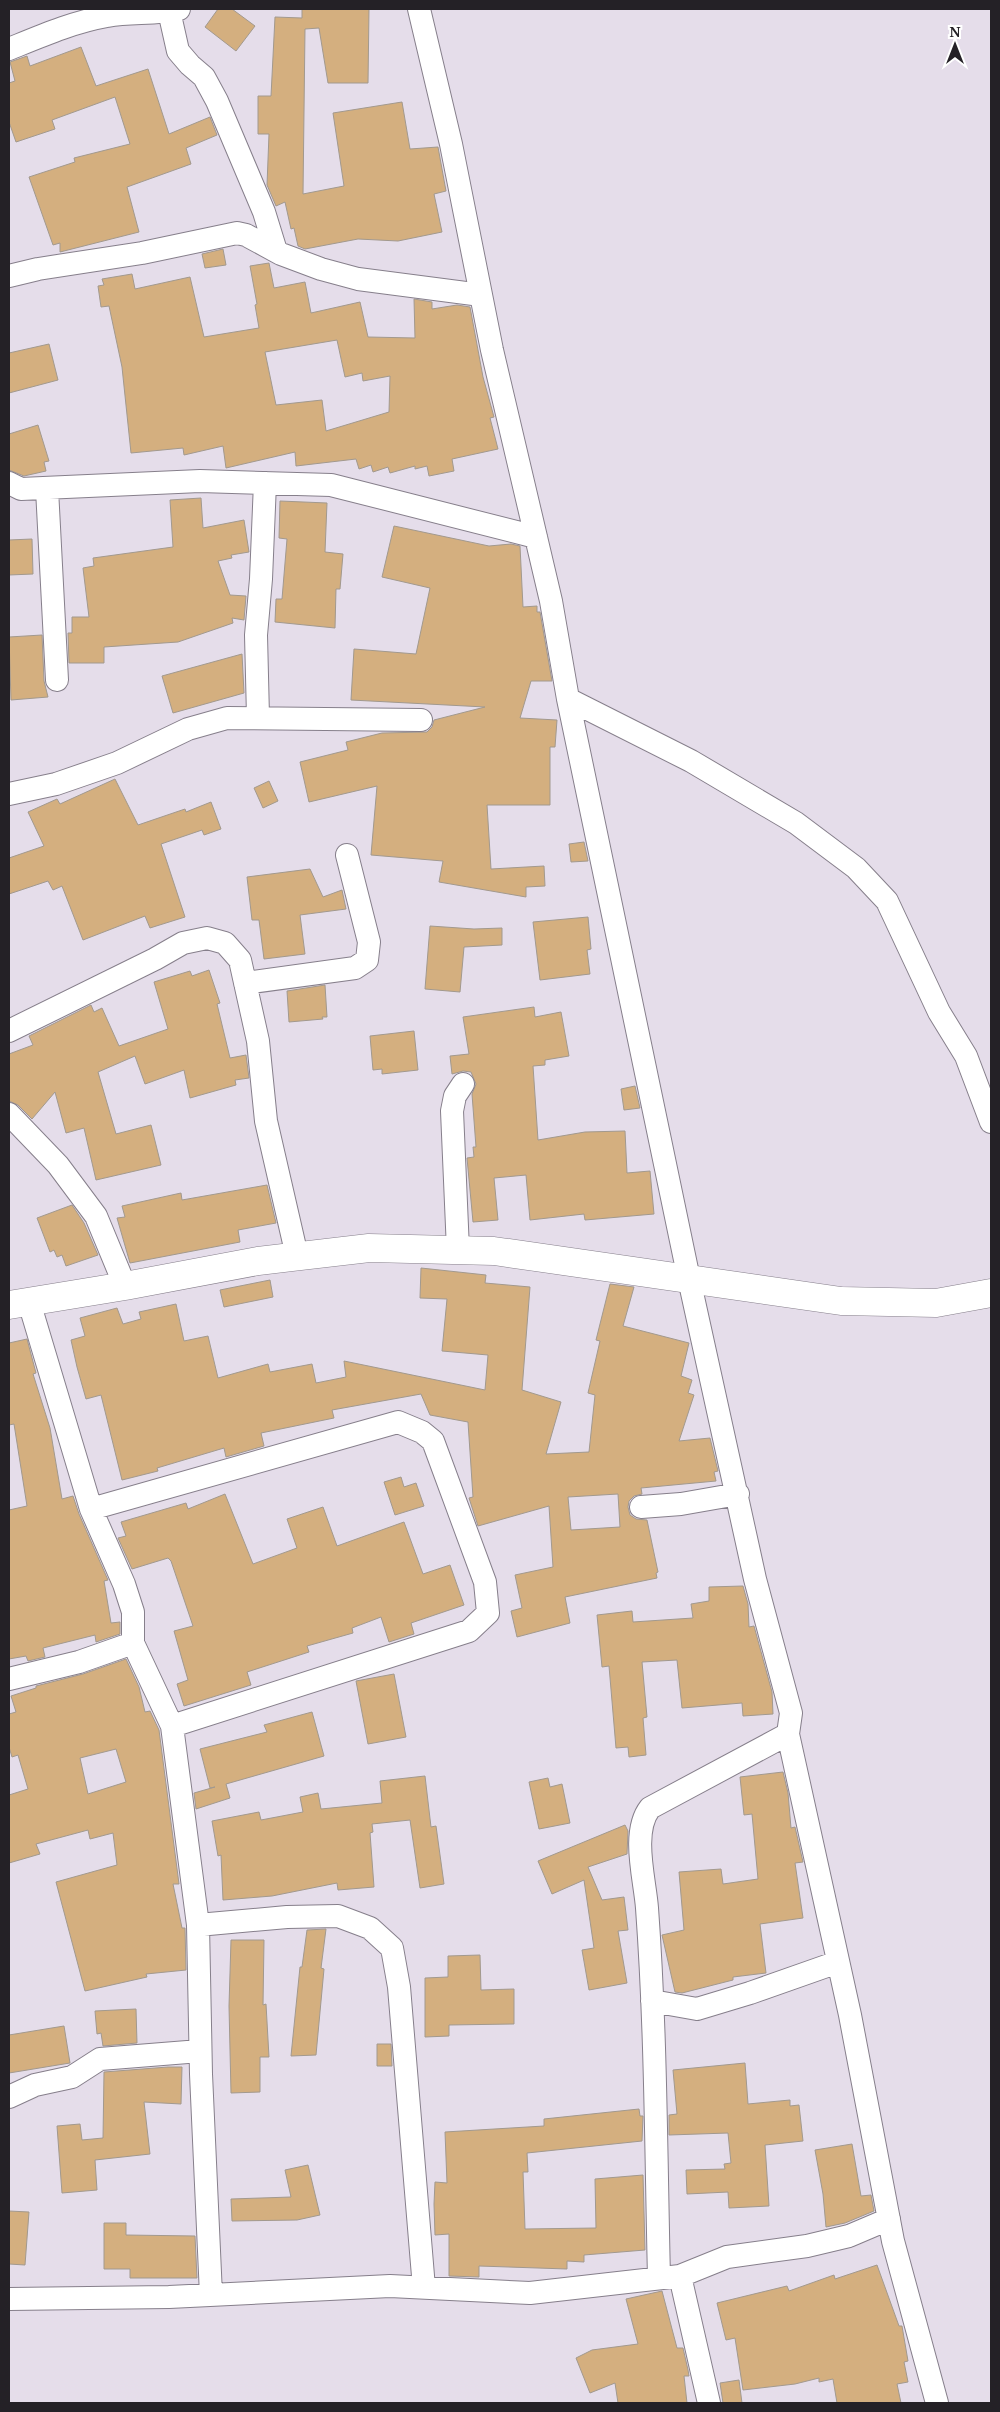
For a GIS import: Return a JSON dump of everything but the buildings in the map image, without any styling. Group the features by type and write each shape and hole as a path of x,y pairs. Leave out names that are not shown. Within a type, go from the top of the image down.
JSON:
{"street":[{"path":"419,9 451,144 481,295 551,601 568,699 689,1279 738,1494 755,1579 792,1713 788,1734 838,1962 889,2219 937,2403"},
{"path":"9,49 66,26 117,12 174,10 178,51 204,77 217,101 264,212 276,251"},
{"path":"246,235 264,212"},
{"path":"9,276 38,269 142,253 224,235 246,235 276,251 321,270 358,279 481,295"},
{"path":"9,483 21,489 200,481 331,485 536,537"},
{"path":"258,717 256,635 261,579 265,483"},
{"path":"47,488 58,680"},
{"path":"568,699 691,761 796,823 856,868 887,901 939,1012 966,1056 991,1122"},
{"path":"9,794 56,784 117,763 188,729 227,718 421,720"},
{"path":"245,983 354,968 367,960 369,942 347,855"},
{"path":"9,1031 155,959 183,943 207,938 225,943 240,960 258,1041 266,1121 297,1256"},
{"path":"458,1250 452,1111 455,1096 463,1084"},
{"path":"9,1114 58,1165 96,1216 125,1286"},
{"path":"211,2295 200,2051 198,1925 172,1726 133,1643 133,1612 124,1584 91,1510 19,1303 125,1286 258,1261 369,1248 494,1251 841,1302 936,1303 991,1293"},
{"path":"91,1510 398,1422 422,1432 433,1441 485,1582 488,1613 469,1631 172,1726"},
{"path":"641,1507 681,1504 738,1494"},
{"path":"9,1678 79,1662 133,1643"},
{"path":"710,2402 669,2277 646,1893 640,1842 644,1815 650,1808 788,1734"},
{"path":"198,1925 288,1917 338,1916 370,1928 392,1948 399,1987 424,2288"},
{"path":"652,2001 697,2009 750,1994 838,1962"},
{"path":"9,2097 35,2085 72,2077 100,2059 200,2051"},
{"path":"9,2299 211,2295 390,2286 530,2293 669,2277 727,2257 807,2246 849,2236 889,2219"}]}
